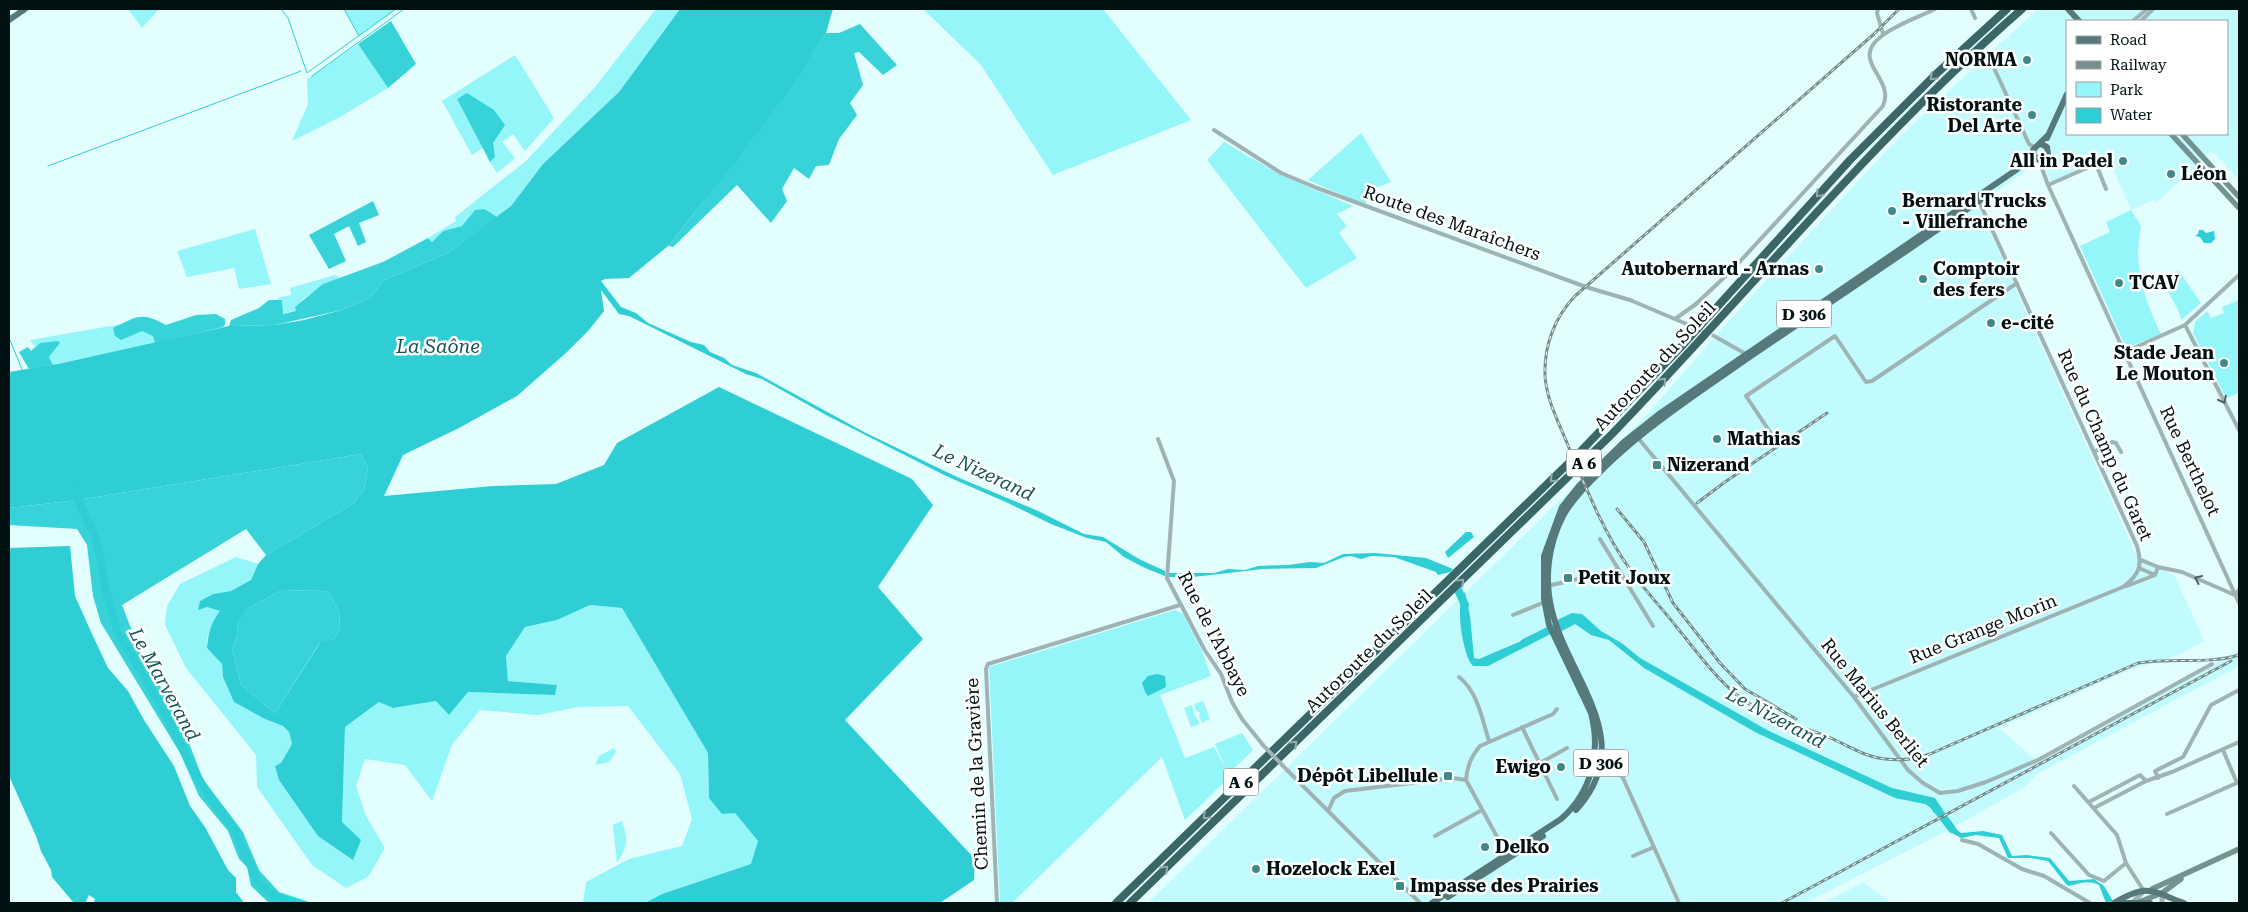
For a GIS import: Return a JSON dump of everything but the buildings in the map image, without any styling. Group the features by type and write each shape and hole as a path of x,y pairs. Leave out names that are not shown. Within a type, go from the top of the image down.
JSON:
{"highway":[{"name":"Autoroute du Soleil","path":"1116,903 1586,447 1680,348 1850,160 1927,82 2007,9"},
{"name":"Autoroute du Soleil","path":"1130,903 1601,446 1689,353 1875,148 1942,81 2022,9"}],"main road":[{"path":"9,20 25,9"},
{"path":"2064,9 2072,20"},
{"path":"2068,9 2078,20"},
{"path":"2038,158 2066,89"},
{"path":"2058,111 2066,96"},
{"path":"2172,135 2239,208"},
{"path":"2183,135 2239,197"},
{"path":"2038,158 2048,154 2043,145"},
{"name":"D 306","path":"1432,903 1561,824 1591,792 1602,747 1596,714 1557,635 1547,601 1544,556 1562,507 1578,488 1636,435 1698,390 1978,199 2016,170 2038,158"},
{"path":"2152,890 2239,849"},
{"name":"D 306","path":"1439,903 1508,857"},
{"path":"2133,903 2162,893 2194,870"},
{"path":"2116,903 2144,890 2162,893 2184,903"},
{"path":"2116,903 2150,903"}],"street":[{"path":"1878,9 1877,13 1883,34"},
{"path":"1674,319 1703,298 1733,270 1883,106 1886,92 1868,57 1868,50 1883,34 1935,9"},
{"path":"1971,9 1975,18"},
{"path":"2134,20 2147,9"},
{"path":"2142,20 2153,9"},
{"name":"Rue Berthelot","path":"1989,57 2029,144 2038,158 2048,185 2238,596 2239,602"},
{"name":"Route des Maraîchers","path":"1214,130 1281,173 1317,188 1586,286 1630,300 1689,325"},
{"path":"2048,185 2096,164 2106,189"},
{"name":"Rue du Champ du Garet","path":"1978,199 2137,546 2141,560 2139,568"},
{"path":"2125,352 2185,325 2239,275"},
{"path":"1776,441 1746,396 1835,336 1866,382 1872,381 2017,283"},
{"path":"2185,325 2239,430"},
{"path":"1714,336 1748,356"},
{"name":"Rue Marius Berliet","path":"1636,435 1854,697 1908,770 1923,783 1940,793 1958,791 1986,782 2038,760 2212,664"},
{"name":"Rue de l'Abbaye","path":"1158,439 1174,481 1167,578 1204,649 1221,674 1232,702 1242,719 1263,745 1328,811"},
{"path":"2094,452 2112,442 2116,443 2121,452"},
{"path":"1600,539 1653,626"},
{"path":"2141,560 2158,567 2182,572 2238,596 2239,589"},
{"path":"2139,568 2155,575 2158,567"},
{"name":"Rue Grange Morin","path":"2123,587 2134,579 2139,568"},
{"path":"1546,586 1618,570"},
{"name":"Rue Grange Morin","path":"1854,697 2155,575"},
{"path":"1514,615 1547,601"},
{"name":"Chemin de la Gravière","path":"997,903 986,669 988,664 1180,605"},
{"path":"1459,677 1467,683 1478,705 1489,741"},
{"path":"2158,778 2155,771 2183,757 2211,705 2239,690"},
{"path":"1508,857 1466,780 1467,766 1473,754 1480,746 1553,714 1558,709"},
{"path":"1522,727 1557,799"},
{"path":"2094,808 2146,781 2158,778 2239,742"},
{"path":"1540,763 1567,748"},
{"path":"2167,814 2238,782 2223,750"},
{"path":"1597,765 1617,770 1623,778 1679,903"},
{"path":"2089,802 2140,775 2146,781"},
{"path":"1420,903 1328,811 1334,798 1345,790 1453,778 1466,780"},
{"path":"2074,786 2117,835 2126,863 2144,890 2133,903"},
{"path":"1435,836 1482,810"},
{"path":"2052,833 2088,875 2104,881 2126,863"},
{"path":"1962,840 1978,844 2022,869 2044,876 2090,903"},
{"path":"1633,856 1654,847"},
{"path":"2162,893 2162,903"}],"shaded area":[{"path":"2038,9 2239,9 2239,180 2212,151 2156,203 2154,200 2131,210 2108,157 2051,182 2041,160 1978,205 2135,553 2175,576 2204,641 2179,655 2129,670 1999,728 2038,762 2239,650 2239,666 2037,774 2025,787 1945,832 1805,903 1148,903 1647,415 1726,324 1887,150"},
{"path":"391,21 416,64 388,88 358,44"},
{"path":"860,24 897,65 883,75 859,52 854,53 863,85 850,103 857,115 839,139 829,165 816,166 809,179 794,168 782,189 787,201 771,223 737,185 673,247 668,246 750,141 826,33 839,33"},
{"path":"467,93 494,110 505,125 493,143 495,157 490,162 457,99"},
{"path":"373,201 379,215 359,223 366,242 358,246 349,226 334,234 346,261 329,269 309,235"},
{"path":"485,209 497,217 448,253 384,280 370,298 342,310 275,325 229,326 231,320 259,308 269,300 282,300 283,314 296,311 295,307 323,284 383,262 428,238 432,242 443,231 462,226 475,210"},
{"path":"216,314 225,319 223,327 155,343 153,336 142,331 121,340 115,336 113,328 139,317 150,318 166,325 196,315"},
{"path":"58,341 60,343 49,357 53,365 29,369 19,352 28,347 31,351 40,343"},
{"path":"361,454 368,468 364,489 354,503 266,555 246,529 122,605 142,657 163,691 185,733 203,779 243,832 259,870 279,892 312,903 269,903 251,886 247,867 239,859 228,831 199,796 180,753 101,623 93,596 87,545 77,529 9,525 9,508 78,500"},
{"path":"316,590 329,592 339,612 340,629 334,639 319,644 275,713 241,685 232,649 238,633 237,623 242,616 249,608 280,591"},
{"path":"1863,882 1892,903 1823,903"}],"green space":[{"path":"128,9 159,9 142,28"},
{"path":"344,9 396,9 359,36"},
{"path":"656,9 680,9 619,92 543,164 511,206 497,217 485,209 462,226 443,231 432,242 428,238 456,221 455,217 526,161 595,87"},
{"path":"923,9 1103,9 1191,120 1053,175 981,65"},
{"path":"358,44 388,88 340,117 292,141 308,104 307,79"},
{"path":"515,55 554,118 525,151 513,134 502,142 515,158 497,173 490,162 495,157 492,144 457,99 483,148 472,155 442,101"},
{"path":"1361,133 1391,182 1370,190 1365,205 1308,180"},
{"path":"1224,142 1279,174 1353,206 1337,214 1347,226 1339,233 1357,258 1306,288 1207,160"},
{"name":"TCAV","path":"2131,210 2141,226 2138,255 2141,282 2149,307 2161,334 2126,348 2080,246 2110,232 2106,222"},
{"path":"255,229 271,284 239,289 234,268 187,277 177,251"},
{"path":"2179,271 2201,303 2181,320 2167,286 2169,274"},
{"path":"335,275 341,278 323,284 303,299 296,311 282,313 282,300 276,300 280,297 291,295 290,288"},
{"name":"Stade Jean Le Mouton","path":"2239,300 2239,393 2226,398 2193,333 2195,322 2207,311 2211,318 2224,313 2222,307"},
{"path":"140,321 170,340 53,365 49,357 60,343 40,343 35,347 30,340"},
{"path":"236,557 258,564 251,580 231,591 213,594 200,601 199,609 207,607 220,611 207,638 207,648 222,664 223,677 265,719 283,726 289,732 292,744 281,763 342,822 345,727 379,702 393,708 436,701 468,692 555,695 557,685 508,681 506,656 525,627 557,620 590,605 622,608 708,753 709,798 735,813 758,841 752,864 662,894 645,903 583,903 586,882 629,859 682,846 692,819 680,774 628,706 578,707 538,715 480,710 452,745 432,801 405,765 365,759 356,786 366,816 385,848 368,877 346,888 312,865 257,787 256,755 186,668 165,625 167,606 180,584"},
{"path":"1175,610 1183,614 1202,651 1211,676 1160,695 1185,758 1214,747 1226,769 1215,744 1242,733 1253,750 1228,774 1229,778 1185,820 1162,757 1012,903 1000,903 989,667"},
{"path":"1203,701 1210,719 1202,723 1199,716 1200,713 1196,710 1194,704"},
{"path":"1192,705 1194,714 1200,724 1191,727 1184,708"},
{"path":"614,748 616,752 609,762 595,765 599,756"},
{"path":"622,821 626,842 624,852 617,863 613,825"}],"water":[{"name":"La Saône","path":"680,9 833,9 826,33 791,87 733,165 668,246 629,278 605,279 601,281 621,307 636,313 648,323 691,342 704,345 710,352 724,358 732,365 756,373 864,432 957,477 1036,510 1084,534 1103,537 1139,559 1165,571 1165,576 1124,557 1106,542 1087,538 1051,524 946,476 826,415 762,379 746,374 629,316 619,314 601,290 604,311 589,330 567,352 517,396 459,428 403,455 384,496 493,486 556,484 604,465 617,443 719,387 912,479 933,505 878,587 923,639 845,720 975,859 974,880 940,903 645,903 662,894 751,864 758,841 735,813 722,814 709,798 708,753 622,608 590,605 557,620 525,627 506,656 508,681 557,685 555,695 468,692 449,715 436,701 393,708 379,702 345,727 342,822 361,840 353,860 318,836 279,780 275,766 281,763 292,744 289,732 283,726 265,719 234,702 223,677 222,664 207,648 210,629 220,611 207,607 198,610 200,601 213,594 231,591 251,580 258,564 266,555 354,503 364,489 368,468 361,454 78,500 9,508 9,372 58,364 229,326 275,325 304,320 342,310 370,298 384,280 448,253 511,206 543,164 619,92","holes":["315,590 329,592 339,612 340,629 334,639 320,643 275,713 241,685 232,649 238,633 237,623 249,608 280,591"]},
{"path":"2199,230 2203,230 2206,233 2214,231 2215,239 2211,243 2204,243 2200,237 2195,236"},
{"path":"1466,532 1471,532 1474,537 1448,558 1445,552"},
{"path":"70,546 75,596 108,668 128,691 144,720 174,766 190,806 205,827 228,870 236,878 236,892 244,903 94,903 95,899 89,895 85,903 74,903 52,877 51,870 9,776 9,548"},
{"path":"1375,553 1426,558 1453,569 1450,572 1438,575 1436,572 1394,557 1371,556 1361,559 1351,556 1316,568 1263,569 1193,577 1169,577 1169,573 1214,573 1228,569 1245,570 1258,566 1310,562 1324,563 1343,554"},
{"path":"1465,592 1470,616 1474,658 1479,659 1531,637 1533,643 1488,666 1473,666 1466,652 1461,629 1460,606"},
{"path":"1572,613 1582,614 1601,631 1623,644 1640,658 1769,731 1892,788 1935,798 1943,810 1934,813 1925,804 1895,798 1755,732 1644,668 1609,640 1591,635 1575,624 1560,632 1556,624 1559,619"},
{"path":"1157,674 1165,676 1166,687 1148,696 1142,683 1148,676"},
{"path":"1947,821 1961,833 1983,831 2002,835 2012,856 2027,855 2050,858 2069,881 2094,879 2104,886 2113,901 2106,903 2099,885 2095,883 2084,882 2069,886 2048,861 2031,858 2008,858 1999,838 1976,835 1961,838 1952,833 1945,822"}],"waterway":[{"path":"281,9 288,18 307,73 396,9"},
{"path":"344,9 359,36"},
{"path":"312,76 404,9"},
{"path":"48,166 301,71"},
{"path":"10,340 23,372"},
{"name":"Le Marverand","path":"78,491 78,500 94,534 104,583 117,631 160,704 193,769 209,796 235,831 258,882 273,896 294,903"},
{"name":"Le Nizerand","path":"1458,590 1465,605"},
{"name":"Le Nizerand","path":"1524,643 1556,627"},
{"name":"Le Nizerand","path":"1933,804 1952,829"}],"tunnel":[{"path":"1689,325 1714,336"}],"railway":[{"path":"1899,9 1874,34 1575,296 1556,322 1546,353 1546,384 1556,418 1602,523 1619,553 1641,584 1706,664 1737,695 1759,710 1878,758 1903,760 1930,754 2138,663 2214,660 2239,655"},
{"path":"1697,503 1827,413"},
{"path":"1617,509 1644,542 1673,603 1720,663 1745,689 1796,719"},
{"path":"1782,903 2231,661"}],"place":[{"name":"NORMA","path":"2027,60"},
{"name":"Ristorante Del Arte","path":"2032,115"},
{"name":"All in Padel","path":"2123,161"},
{"name":"Léon","path":"2171,174"},
{"name":"Bernard Trucks - Villefranche","path":"1892,211"},
{"name":"Autobernard - Arnas","path":"1819,269"},
{"name":"Comptoir des fers","path":"1923,279"},
{"name":"TCAV","path":"2119,283"},
{"name":"e-cité","path":"1991,323"},
{"name":"Stade Jean Le Mouton","path":"2224,363"},
{"name":"Mathias","path":"1717,439"},
{"name":"Nizerand","path":"1657,465"},
{"name":"Petit Joux","path":"1568,578"},
{"name":"Ewigo","path":"1561,767"},
{"name":"Dépôt Libellule","path":"1448,776"},
{"name":"Delko","path":"1485,847"},
{"name":"Hozelock Exel","path":"1256,869"},
{"name":"Impasse des Prairies","path":"1400,886"}]}
